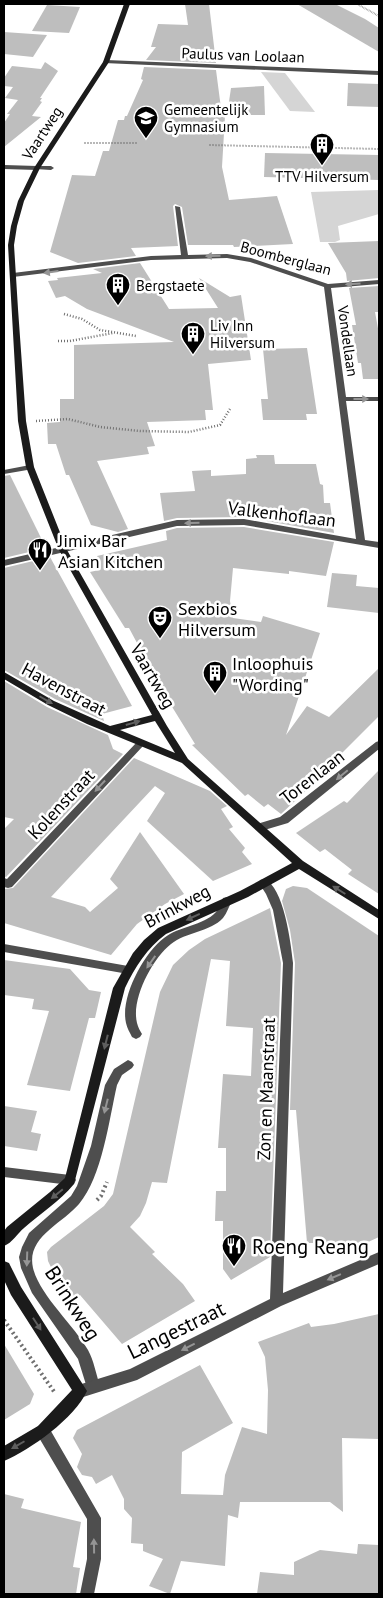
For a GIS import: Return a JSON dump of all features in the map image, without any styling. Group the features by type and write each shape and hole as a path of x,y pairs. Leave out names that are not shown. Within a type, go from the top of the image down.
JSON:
{"street":[{"name":"Vaartweg","path":"128,4 106,62 37,168 22,201 14,226 11,244 22,421 30,467 62,550 185,761 201,778 261,827 300,864 379,915"},
{"name":"Paulus van Loolaan","path":"106,62 379,73"},
{"path":"4,167 51,168"},
{"path":"177,207 185,257"},
{"name":"Boomberglaan","path":"13,275 151,258 226,256 250,260 327,286 379,282"},
{"name":"Vondellaan","path":"327,286 361,541"},
{"name":"Vondellaan","path":"342,399 379,399"},
{"path":"4,472 30,467"},
{"name":"Valkenhoflaan","path":"4,563 177,523 244,522 379,545"},
{"name":"Havenstraat","path":"4,675 51,703 109,730 137,747 185,761"},
{"name":"Havenstraat","path":"109,730 158,717"},
{"name":"Torenlaan","path":"261,827 284,820 379,744"},
{"name":"Kolenstraat","path":"4,882 8,884 137,747"},
{"name":"Brinkweg","path":"70,1180 119,988 128,970 150,939 162,931 300,864"},
{"name":"Zon en Maanstraat","path":"264,883 272,891 282,924 288,963 276,1302"},
{"name":"Brinkweg","path":"136,1034 130,1027 130,1015 137,984 150,961 168,940 218,917 227,901"},
{"path":"4,948 128,970"},
{"name":"Brinkweg","path":"87,1389 84,1356 34,1283 27,1268 25,1257 30,1244 38,1233 75,1201 87,1183 111,1085 118,1072 128,1065"},
{"path":"4,1172 70,1180"},
{"path":"4,1240 12,1229 62,1190 70,1180"},
{"name":"Langestraat","path":"87,1389 132,1375 276,1302 379,1258"},
{"path":"4,1267 16,1291 87,1389 43,1431 4,1454"},
{"path":"43,1431 94,1518 94,1559 87,1594"}],"path":[{"path":"357,4 379,16"},
{"path":"84,143 138,143"},
{"path":"209,145 379,149"},
{"path":"64,314 75,316 100,330 136,336"},
{"path":"58,341 70,341 114,333"},
{"path":"22,421 68,419 120,430 189,432 220,425 230,409"},
{"path":"94,1203 101,1196 108,1178"},
{"path":"4,1320 57,1395"}],"shaded area":[{"path":"261,72 285,73 315,112 290,111"},
{"path":"379,190 379,214 338,226 340,240 320,242 311,192"}],"building":[{"path":"185,4 209,4 216,63 146,60 156,47 151,47 158,24 188,25"},
{"path":"297,4 335,4 365,19 379,28 379,52"},
{"path":"47,5 80,7 69,33 32,31"},
{"path":"4,32 47,35 33,57 4,54"},
{"path":"45,62 58,71 40,98 42,98 40,101 42,102 32,116 41,117 4,147 4,123 10,114 7,114 18,100 5,98 13,87 4,86 4,78 12,66 41,69"},
{"path":"144,67 216,70 222,116 225,116 222,167 229,200 277,196 293,244 234,247 233,245 188,245 182,207 175,204 173,206 178,246 131,248 136,256 78,263 50,252 72,175 95,176 103,151 109,151 118,120 124,120 125,116 127,116 143,80 141,79"},
{"path":"348,83 379,84 379,107 347,106"},
{"path":"264,86 265,115 227,115 231,88"},
{"name":"TTV Hilversum","path":"265,153 379,155 379,180 264,177"},
{"path":"379,241 379,278 347,281 346,273 328,243"},
{"path":"140,263 169,309 218,308 199,278 230,297 241,295 251,360 208,364 213,410 205,410 206,420 147,422 155,446 147,447 149,454 97,461 128,529 118,532 91,525 69,475 66,475 56,444 48,444 47,423 60,422 60,399 74,399 74,345 174,342 87,309 65,296 56,298 48,281 58,280 57,278 102,273 93,269"},
{"path":"379,286 379,312 375,312 379,334 379,379 363,379 361,363 358,363 352,325 356,325 349,288"},
{"path":"307,348 317,414 306,414 307,420 263,420 261,399 268,399 263,349"},
{"path":"256,455 274,455 275,464 316,464 320,484 323,485 324,503 330,503 334,533 244,517 177,518 164,521 160,493 195,491 192,471 211,470 211,476 246,474 246,459 257,458"},
{"path":"10,475 46,548 4,558 4,476"},
{"path":"244,527 334,542 326,576 289,571 289,574 233,568 230,601 233,618 261,622 263,616 320,633 286,735 307,706 329,717 379,668 379,716 339,756 342,757 281,814 268,804 264,807 248,794 245,796 192,745 195,744 166,697 129,628 125,628 90,572 99,570 93,560 98,559 97,556 167,540 166,531 177,528"},
{"path":"50,557 132,706 102,714 104,721 55,699 4,670 4,568"},
{"path":"332,573 357,575 356,586 379,588 379,613 327,607"},
{"path":"4,681 47,707 108,735 113,749 123,754 6,877 4,876 4,829 14,819 4,817"},
{"path":"134,758 210,791 227,806 221,809 233,827 229,829 245,848 242,852 252,864 213,881 147,821 165,793 155,786 51,897 85,907 90,912 118,888 110,879 140,832 184,894 165,904 137,924 111,955 4,923 4,889 13,888"},
{"path":"379,770 379,894 348,874 352,870 325,849 320,852 296,833 344,801 347,803"},
{"path":"293,886 307,888 379,936 379,1237 366,1243 307,1243 296,1110 290,1110 295,963 290,930 282,901 286,889"},
{"path":"270,908 281,963 270,1257 231,1280 223,1269 223,1221 215,1221 216,1191 226,1191 226,1148 218,1148 223,1074 251,1076 253,1028 226,1026 230,961 211,959 167,1183 152,1182 140,1216 130,1227 155,1252 152,1254 183,1284 195,1301 122,1344 80,1295 72,1301 62,1290 48,1261 47,1252 104,1206 113,1194 160,992 173,965 189,950 205,939"},
{"path":"4,960 70,969 89,990 101,992 95,1018 89,1018 70,1091 27,1085 49,1011 32,1009 34,999 4,995"},
{"path":"4,1106 37,1111 31,1132 41,1134 37,1151 4,1146"},
{"path":"379,1314 379,1439 342,1438 343,1512 330,1502 240,1502 238,1518 228,1515 225,1566 181,1561 170,1594 149,1586 163,1559 143,1551 143,1544 131,1543 132,1518 124,1509 124,1499 112,1475 96,1484 92,1477 82,1475 77,1467 82,1454 73,1438 77,1430 200,1365 233,1423 182,1452 181,1494 223,1495 225,1475 242,1427 267,1434 268,1390 265,1357 258,1342 309,1323 311,1327"},
{"path":"4,1344 34,1394 30,1404 4,1420"},
{"path":"4,1494 24,1499 21,1508 81,1522 73,1567 80,1568 76,1594 4,1594"},
{"path":"358,1544 379,1545 379,1594 257,1594 260,1572 294,1575 294,1562 320,1550 357,1554"}],"place":[{"name":"Gemeentelijk Gymnasium","path":"146,139"},
{"name":"TTV Hilversum","path":"322,166"},
{"name":"Bergstaete","path":"118,306"},
{"name":"Liv Inn Hilversum","path":"193,355"},
{"name":"Jimix Bar Asian Kitchen","path":"40,571"},
{"name":"Sexbios Hilversum","path":"160,639"},
{"name":"Inloophuis \"Wording\"","path":"215,694"},
{"name":"Roeng Reang","path":"234,1267"}]}
